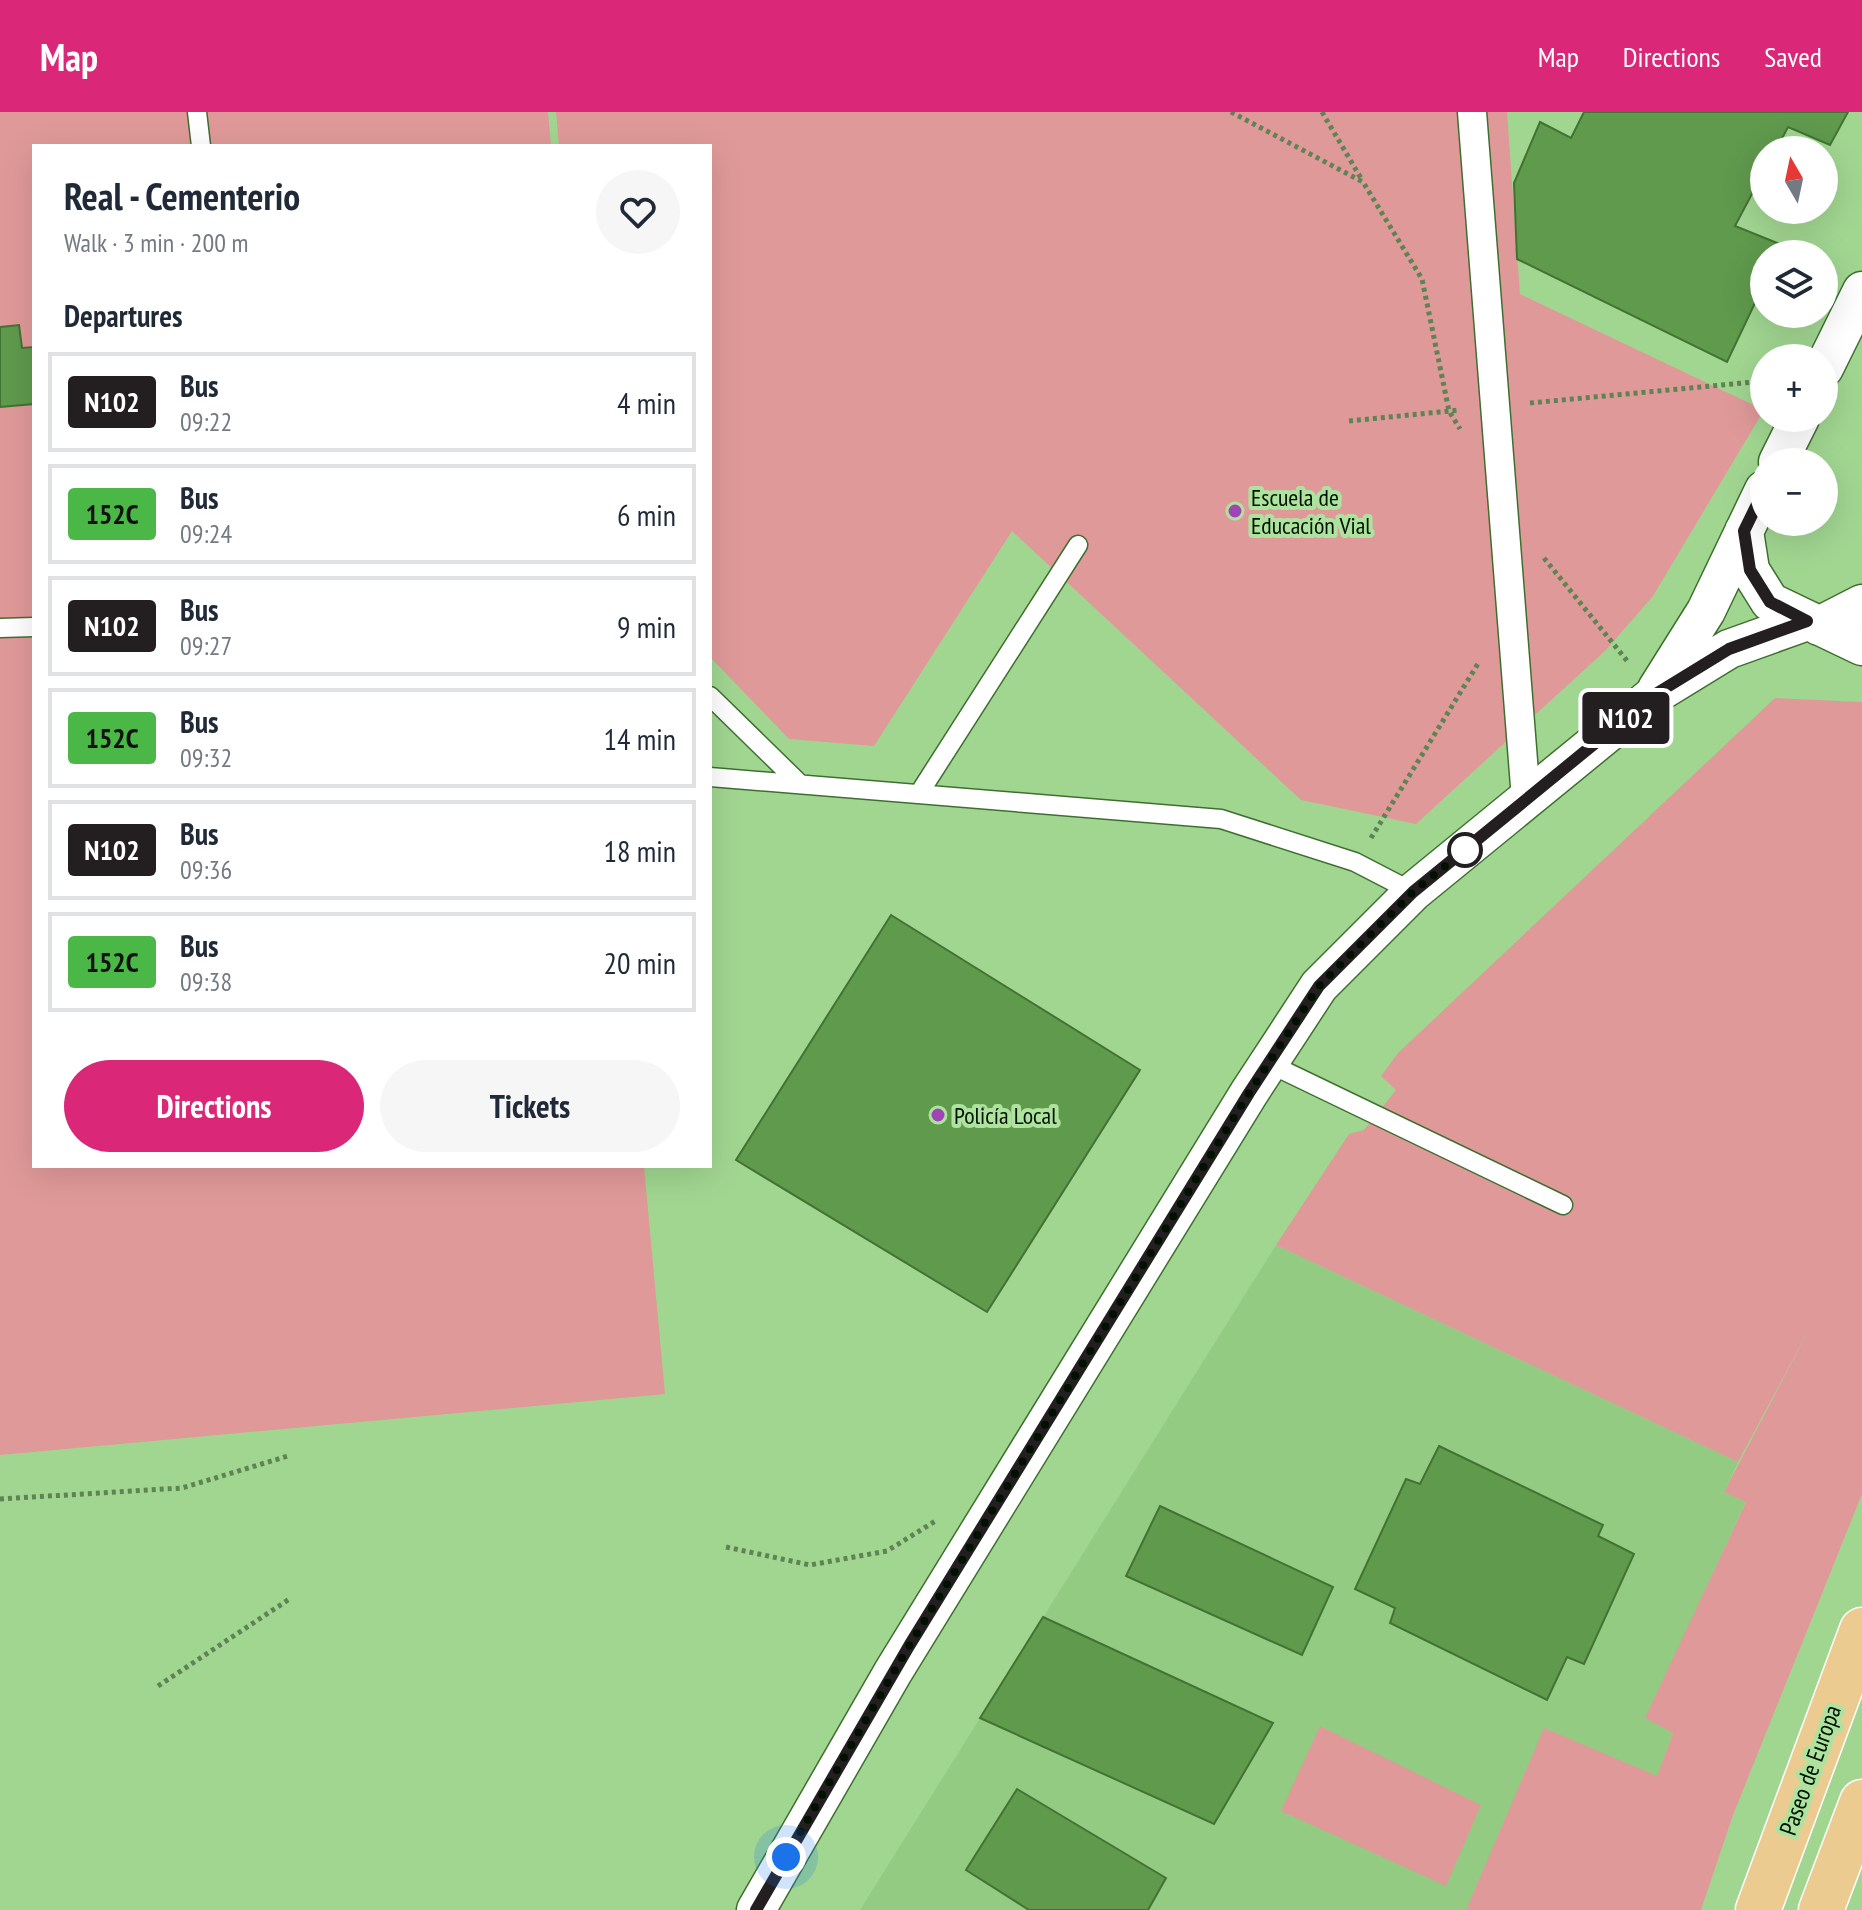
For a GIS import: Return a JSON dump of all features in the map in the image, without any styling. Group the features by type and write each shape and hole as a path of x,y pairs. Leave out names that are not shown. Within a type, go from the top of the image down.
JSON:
{"main road":[{"name":"Paseo de Europa","path":"1758,1910 1862,1630"},
{"path":"1821,1910 1862,1802"}],"street":[{"path":"1472,112 1526,799"},
{"path":"1836,344 1862,291"},
{"path":"1654,695 1706,611 1750,519"},
{"path":"1744,531 1750,570 1770,602 1862,646"},
{"path":"756,1910 893,1672 1268,1063 1319,986 1413,892 1654,695 1729,649 1862,604"}],"lane":[{"path":"197,112 201,144"},
{"path":"920,792 1078,545"},
{"path":"0,628 32,627"},
{"path":"712,698 800,784"},
{"path":"712,777 1221,819 1355,862 1413,892"},
{"path":"1268,1063 1563,1205"}],"path":[{"path":"1231,112 1363,182"},
{"path":"1322,112 1422,279 1449,411 1465,439"},
{"path":"1349,421 1750,382"},
{"path":"1504,507 1654,695"},
{"path":"1355,862 1511,609"},
{"path":"0,1499 182,1488 288,1456"},
{"path":"726,1547 810,1565 887,1551"},
{"path":"158,1686 291,1598"}],"shaded area":[{"path":"0,112 548,112 551,144 32,144 32,1168 644,1168 665,1394 0,1455"},
{"path":"556,112 1507,112 1520,294 1750,403 1751,432 1653,596 1606,650 1416,824 1301,800 1012,531 874,746 789,739 712,659 712,144 559,144"},
{"path":"1775,698 1862,702 1862,1494 1733,1815 1701,1910 1466,1910 1544,1728 1657,1776 1673,1733 1645,1718 1746,1502 1724,1492 1815,1318 1738,1462 1276,1245 1349,1134 1364,1130 1396,1090 1381,1076 1398,1053"},
{"path":"1276,1245 1738,1462 1724,1492 1746,1501 1646,1718 1673,1733 1608,1910 860,1910"},
{"path":"1320,1726 1481,1805 1446,1886 1281,1811"}],"building":[{"path":"1584,112 1848,112 1835,136 1809,136 1788,127 1783,136 1750,136 1750,198 1735,226 1770,240 1750,240 1750,314 1727,362 1517,259 1514,183 1540,122 1571,138"},
{"path":"19,325 22,348 32,347 32,404 0,407 0,327"},
{"name":"Policía Local","path":"891,915 1140,1070 987,1312 736,1160"},
{"path":"1439,1446 1603,1525 1598,1536 1634,1554 1584,1664 1567,1657 1547,1700 1390,1623 1395,1608 1355,1589 1406,1479 1420,1484"},
{"path":"1160,1506 1333,1587 1302,1655 1126,1576"},
{"path":"1043,1617 1273,1723 1214,1824 980,1718"},
{"path":"1017,1789 1166,1878 1148,1910 1029,1910 966,1870"}],"bus line":[{"name":"N102","path":"756,1910 893,1672 1249,1093 1319,986 1413,892 1654,695 1729,649 1807,621 1770,602 1750,570 1744,531 1750,519"}],"place":[{"name":"Escuela de Educación Vial","path":"1235,511"},
{"name":"Policía Local","path":"938,1115"}],"route":[{"path":"786,1857 893,1672 1249,1093 1319,986 1413,892 1465,850"}]}
